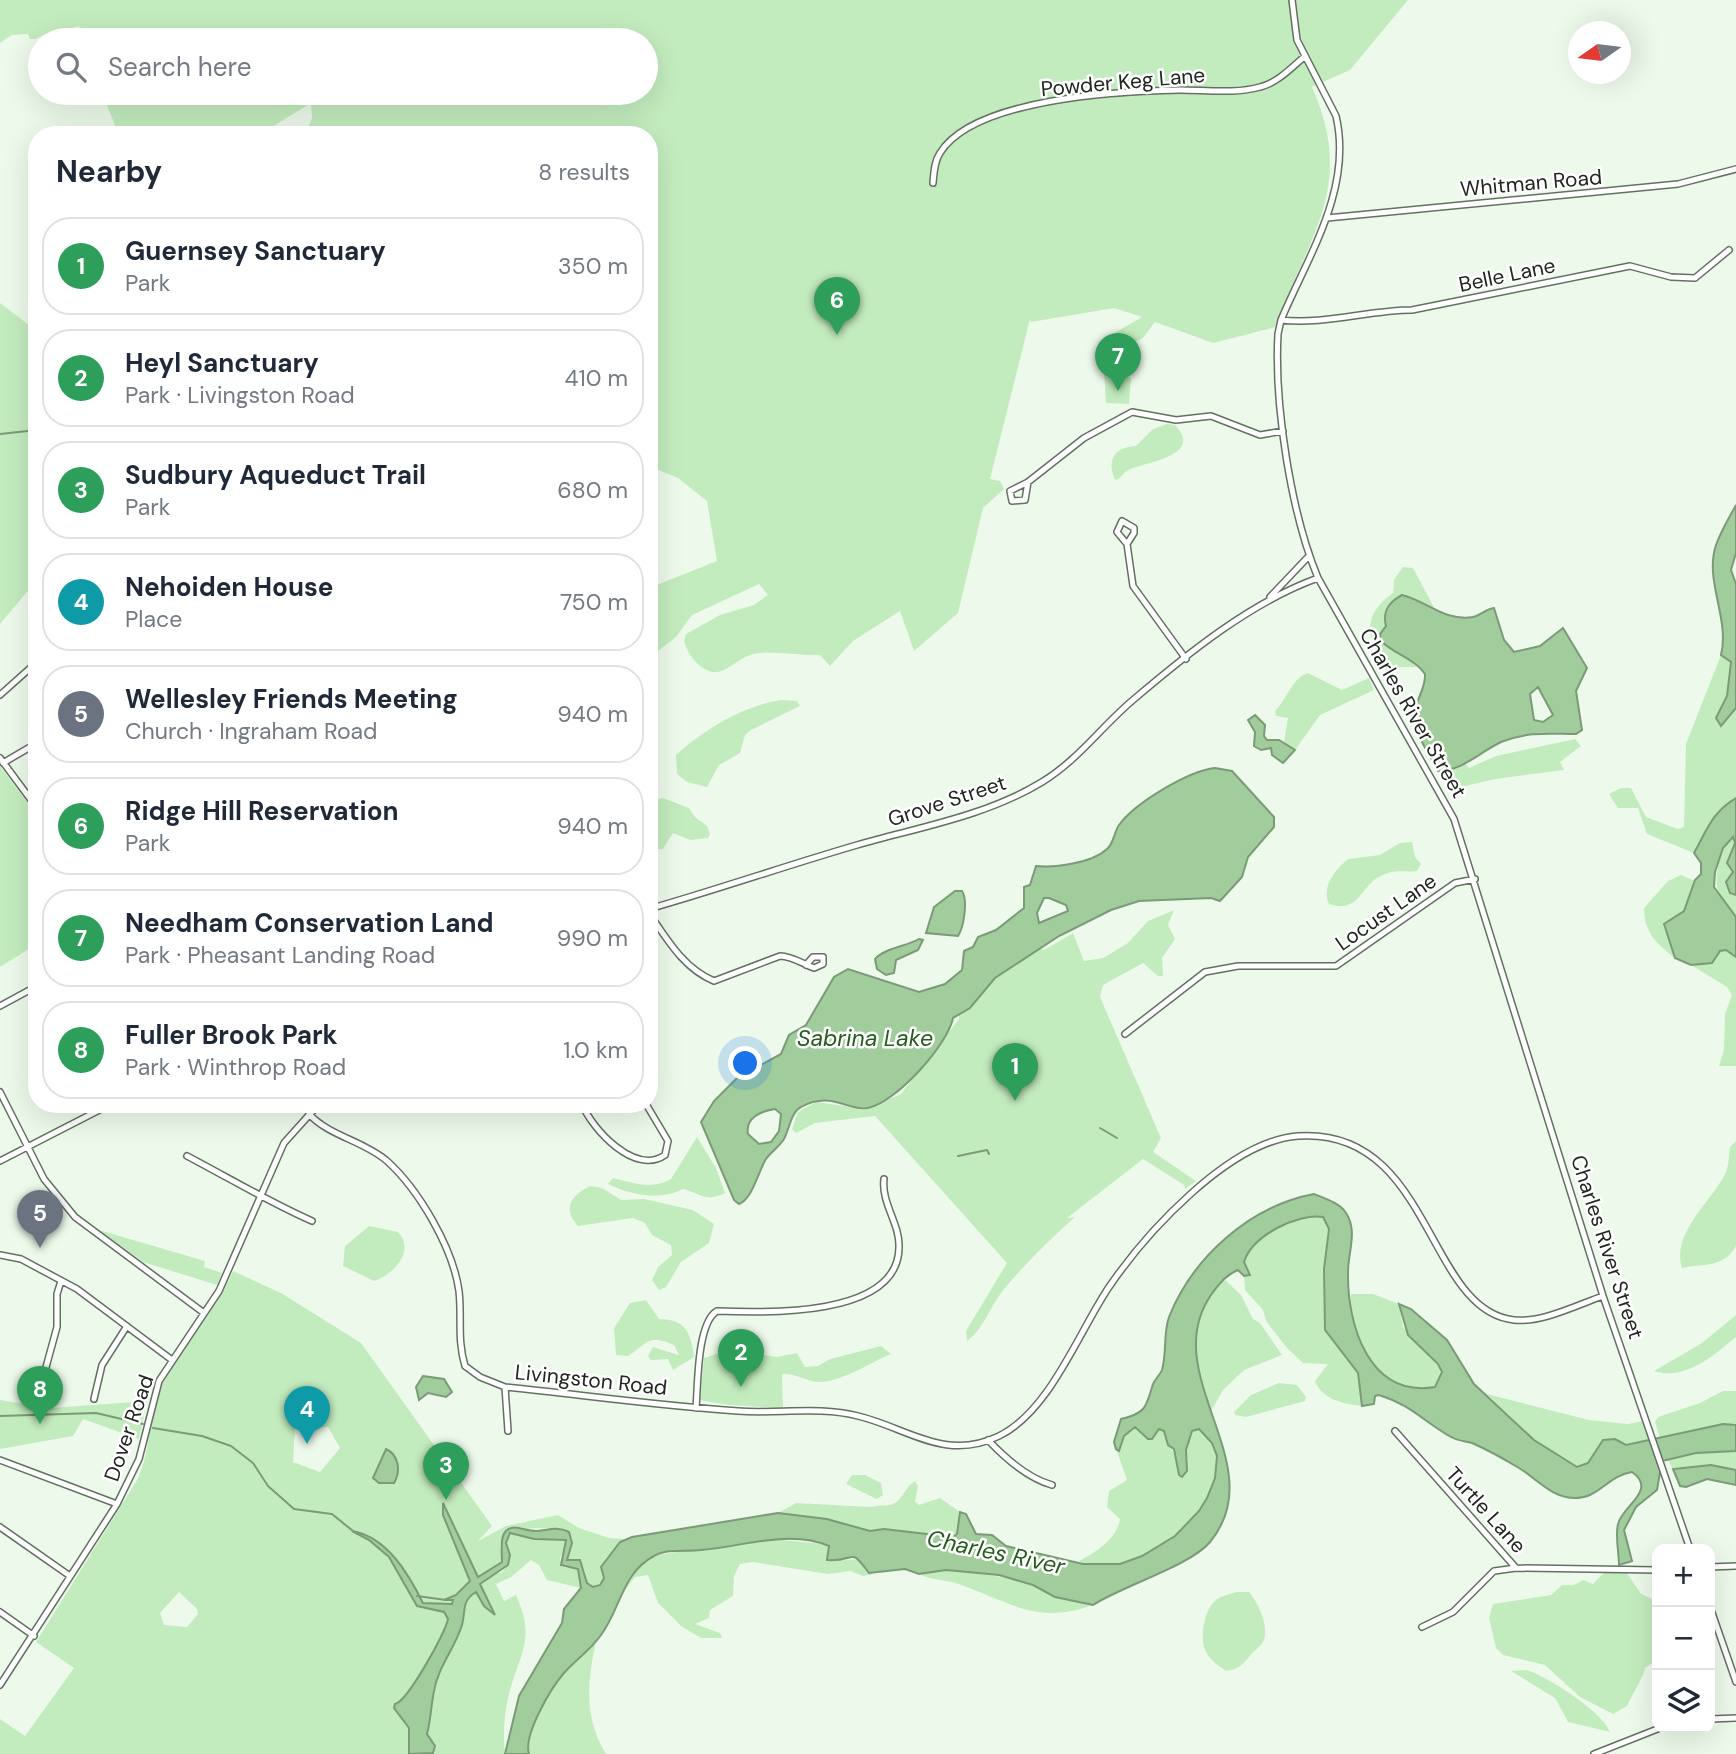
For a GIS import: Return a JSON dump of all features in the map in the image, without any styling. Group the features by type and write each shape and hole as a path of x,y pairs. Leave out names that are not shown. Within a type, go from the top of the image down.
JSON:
{"street":[{"name":"Charles River Street","path":"1292,0 1293,22 1304,57 1328,101 1339,129 1338,163 1328,218 1281,320 1277,369 1283,431 1309,556 1318,578 1438,786 1454,819 1475,879 1603,1296 1688,1544"},
{"name":"Powder Keg Lane","path":"933,183 934,167 941,150 964,131 1001,113 1103,95 1252,89 1278,79 1304,57"},
{"name":"Whitman Road","path":"1328,218 1678,184 1736,169"},
{"name":"Belle Lane","path":"1281,320 1305,321 1387,310 1412,310 1630,267 1671,277 1695,278 1729,250"},
{"path":"1028,482 1084,438 1132,412 1175,419 1211,416 1260,435 1283,431"},
{"path":"1127,544 1133,586 1186,659"},
{"path":"1269,598 1309,556"},
{"name":"Grove Street","path":"658,908 858,845 971,815 1009,800 1048,778 1132,701 1269,598 1318,578"},
{"path":"0,695 28,670"},
{"path":"28,747 2,760 28,796"},
{"name":"Locust Lane","path":"1125,1034 1205,972 1238,966 1336,966 1455,883 1475,879"},
{"path":"658,925 678,955 700,974 714,981 780,956 806,965"},
{"path":"0,1006 28,991"},
{"path":"0,1092 44,1179 82,1225 204,1313"},
{"path":"0,1161 29,1149 95,1113"},
{"path":"587,1113 594,1126 615,1147 641,1158 655,1160 665,1155 668,1141 651,1113"},
{"name":"Dover Road","path":"0,1685 117,1504 139,1459 155,1390 222,1285 258,1197 284,1143 309,1114"},
{"name":"Livingston Road","path":"309,1114 321,1124 373,1151 403,1177 415,1193 455,1274 459,1291 458,1338 465,1366 480,1377 505,1387 695,1408 854,1415 888,1424 941,1446 988,1440"},
{"path":"1052,1485 1040,1482 1003,1455 988,1440 1014,1425 1043,1398 1110,1286 1177,1208 1228,1165 1271,1141 1312,1136 1332,1139 1367,1153 1382,1164 1403,1189 1466,1293 1488,1312 1511,1320 1526,1320 1603,1296"},
{"path":"187,1156 231,1178 258,1197 312,1221"},
{"path":"695,1408 703,1332 711,1314 717,1311 796,1312 871,1292 886,1281 897,1260 900,1246 883,1189 884,1179"},
{"path":"0,1255 21,1259 78,1289 172,1360"},
{"path":"40,1390 57,1327 57,1294 61,1281"},
{"path":"94,1399 102,1366 127,1326"},
{"path":"505,1387 508,1431"},
{"name":"Turtle Lane","path":"1395,1431 1516,1568 1652,1570"},
{"path":"0,1460 117,1504"},
{"path":"0,1527 70,1576"},
{"path":"1715,1567 1736,1566"},
{"path":"1422,1627 1453,1612 1494,1572 1516,1568"},
{"path":"0,1612 34,1636"},
{"path":"1715,1621 1736,1682"},
{"path":"1715,1719 1736,1718"},
{"path":"1594,1754 1652,1731"}],"shaded area":[{"path":"0,0 1408,0 1350,70 1312,87 1325,123 1330,155 1329,184 1313,238 1276,327 1213,343 1155,322 1142,339 1111,352 1105,347 1106,338 1142,317 1114,308 1031,322 1030,319 990,479 1000,481 1004,489 983,508 958,613 914,651 900,611 853,641 830,666 820,655 767,653 749,655 717,672 704,669 689,654 684,641 686,634 720,615 754,605 768,595 759,584 692,615 676,637 658,651 658,584 717,561 707,501 678,478 658,470 658,126 309,126 312,118 311,105 658,105 658,28 79,26 28,28 28,34 12,35 0,43"},
{"path":"107,105 308,105 274,126 115,126"},
{"path":"0,303 28,324 28,591 0,624"},
{"path":"1104,370 1131,378 1129,404 1106,403"},
{"path":"1167,424 1175,425 1182,436 1183,444 1177,451 1168,457 1127,471 1115,480 1112,473 1114,456 1123,449 1136,446 1153,429"},
{"path":"1403,567 1413,568 1437,613 1412,598 1384,630 1391,645 1416,667 1382,667 1373,645 1370,627 1376,610 1393,593 1394,580"},
{"path":"1721,655 1731,662 1727,696 1719,712 1723,724 1736,708 1736,798 1716,816 1694,853 1647,834 1638,808 1618,808 1609,794 1621,788 1631,788 1646,817 1678,829 1684,827 1686,744"},
{"path":"1308,673 1342,690 1369,678 1374,690 1320,715 1295,750 1284,742 1288,718 1276,716 1275,711 1298,679"},
{"path":"781,700 797,701 800,706 745,735 740,753 719,765 707,787 687,782 677,774 676,755 699,736 738,713"},
{"path":"1575,739 1581,746 1560,762 1564,770 1495,779 1449,790 1438,771 1465,764 1469,768 1496,756"},
{"path":"0,766 28,804 28,950 0,967"},
{"path":"663,798 689,808 695,817 707,826 710,834 708,838 690,840 673,833 663,849 658,849 658,799"},
{"path":"1733,837 1735,843 1728,858 1733,873 1727,879 1736,895 1736,917 1720,896 1717,881 1718,864 1723,849 1726,842"},
{"path":"1412,842 1415,857 1421,864 1417,871 1385,874 1373,881 1353,902 1339,906 1329,904 1328,885 1338,868 1348,859 1380,855 1400,843"},
{"path":"1681,875 1695,881 1684,911 1667,935 1675,958 1649,931 1644,908 1668,881"},
{"path":"1174,910 1168,925 1175,939 1162,958 1163,976 1158,976 1143,963 1103,985 1100,997 1161,1138 1153,1152 1196,1181 1185,1189 1184,1185 1143,1159 1067,1218 1075,1217 1013,1278 978,1330 967,1341 966,1331 1007,1263 875,1116 815,1123 796,1133 792,1129 798,1112 816,1102 866,1109 901,1094 959,1019 959,1010 996,974 1037,948 1044,950 1073,933 1084,961 1103,958 1128,943 1148,921"},
{"path":"1726,950 1736,957 1736,1066 1719,1066 1724,1050 1725,1014 1732,995 1727,987 1691,965 1714,961 1720,951"},
{"path":"697,1137 716,1168 725,1193 708,1197 683,1189 655,1196 626,1191 608,1184 613,1178 649,1185 671,1179"},
{"path":"1736,1141 1736,1246 1719,1262 1682,1268 1680,1255 1687,1230 1719,1185 1728,1164 1730,1147"},
{"path":"590,1186 602,1188 621,1200 644,1199 693,1210 714,1224 709,1243 681,1262 666,1287 659,1290 652,1280 658,1267 672,1255 671,1245 652,1235 645,1223 633,1218 578,1226 570,1214 571,1203"},
{"path":"1309,1216 1323,1217 1329,1229 1324,1269 1333,1341 1358,1373 1362,1406 1342,1402 1323,1393 1315,1381 1328,1364 1303,1363 1287,1348 1266,1321 1263,1310 1245,1290 1244,1276 1251,1274 1244,1262 1254,1246 1280,1227"},
{"path":"369,1226 398,1232 405,1247 395,1268 374,1281 343,1266 345,1246"},
{"path":"99,1230 205,1261 204,1267 222,1273 217,1285 143,1262"},
{"path":"233,1271 281,1293 361,1343 492,1526 478,1541 506,1526 558,1515 579,1528 609,1538 625,1539 605,1559 602,1582 593,1587 587,1583 585,1571 577,1559 567,1560 572,1543 562,1529 533,1528 504,1533 500,1546 503,1562 490,1572 501,1573 506,1567 509,1556 507,1538 510,1533 534,1539 563,1539 568,1543 560,1558 562,1567 579,1569 581,1588 547,1580 539,1565 531,1560 511,1577 496,1584 504,1601 516,1595 525,1623 524,1645 506,1709 505,1754 0,1754 0,1719 25,1736 74,1668 36,1642 137,1480 142,1469 153,1409 161,1386","holes":["328,1427 340,1448 320,1472 293,1462 295,1429","179,1592 197,1609 198,1614 187,1627 164,1625 160,1613"]},
{"path":"1225,1280 1241,1295 1253,1319 1260,1323 1282,1355 1244,1370 1223,1390 1210,1413 1198,1360 1198,1324 1212,1293"},
{"path":"1351,1294 1373,1294 1399,1304 1403,1327 1441,1369 1436,1387 1415,1388 1399,1385 1384,1377 1375,1368 1356,1331 1352,1318"},
{"path":"646,1300 659,1319 681,1325 689,1334 694,1357 673,1370 668,1359 651,1360 648,1356 653,1347 679,1355 674,1345 658,1340 644,1344 628,1356 616,1355 614,1328 630,1303"},
{"path":"1736,1315 1736,1337 1708,1359 1677,1373 1654,1371 1702,1343"},
{"path":"881,1346 891,1354 837,1379 819,1382 782,1374 783,1408 728,1405 700,1400 704,1358 722,1352 736,1358 762,1355 777,1357 797,1353 805,1367 818,1366 830,1359"},
{"path":"1279,1383 1297,1385 1306,1397 1305,1401 1246,1417 1235,1415 1234,1412 1251,1395"},
{"path":"1723,1391 1736,1391 1736,1425 1723,1424 1660,1438 1655,1422 1658,1417 1700,1403"},
{"path":"1487,1394 1589,1420 1628,1424 1643,1421 1649,1440 1626,1445 1615,1439 1599,1446 1588,1463 1577,1467 1542,1447"},
{"path":"0,1400 52,1408 147,1401 139,1439 83,1419 73,1436 0,1449"},
{"path":"1135,1427 1144,1436 1159,1429 1164,1431 1176,1458 1188,1462 1186,1450 1192,1431 1199,1428 1217,1455 1217,1473 1211,1491 1188,1524 1155,1550 1121,1564 1083,1564 1079,1561 1105,1544 1118,1526 1120,1519 1107,1507 1109,1491 1127,1480 1116,1449 1119,1450 1124,1436"},
{"path":"1736,1451 1736,1470 1709,1465 1673,1469 1668,1460 1696,1453"},
{"path":"852,1475 865,1475 881,1483 883,1495 877,1499 846,1484"},
{"path":"915,1481 918,1486 915,1501 919,1505 940,1498 960,1512 957,1535 918,1534 884,1529 870,1531 827,1519 778,1513 796,1503 871,1507 889,1505 898,1501"},
{"path":"771,1539 824,1544 830,1548 827,1553 831,1561 861,1559 867,1571 874,1574 863,1576 850,1571 828,1574 753,1562 740,1564 734,1576 733,1596 710,1610 709,1618 695,1624 720,1633 722,1638 701,1638 681,1626 658,1603 648,1575 635,1577 623,1592 632,1573 656,1555"},
{"path":"946,1570 1011,1579 1069,1600 1093,1605 1074,1611 1041,1612 1011,1605 956,1583 919,1574"},
{"path":"1604,1573 1627,1573 1641,1594 1652,1599 1652,1663 1645,1668 1627,1706 1613,1714 1580,1697 1545,1665 1503,1655 1496,1648 1489,1618 1493,1604 1551,1595 1562,1585 1574,1585 1583,1580 1593,1584"},
{"path":"1237,1592 1249,1592 1262,1614 1265,1634 1261,1645 1242,1665 1226,1671 1206,1652 1203,1640 1204,1624 1208,1610 1216,1600"},
{"path":"596,1642 589,1700 594,1727 606,1754 529,1754 528,1746 534,1724 551,1690 567,1669"},
{"path":"1526,1670 1547,1679 1586,1705 1610,1732 1568,1722 1555,1698 1511,1671"}],"water":[{"path":"1736,505 1736,553 1731,570 1736,584 1736,708 1721,726 1716,718 1727,696 1731,662 1721,655 1722,627 1713,559 1718,540"},
{"path":"1402,595 1445,614 1463,618 1473,617 1494,608 1504,640 1514,652 1540,646 1563,628 1587,668 1576,691 1582,730 1576,734 1539,734 1511,738 1455,768 1438,771 1416,727 1415,711 1425,674 1416,664 1381,641 1380,634 1386,626 1386,611","holes":["1538,687 1553,715 1543,722 1534,720 1530,694"]},
{"path":"1255,715 1265,725 1264,736 1267,740 1279,740 1295,750 1283,763 1272,755 1271,748 1261,750 1254,746 1255,732 1248,720"},
{"name":"Sabrina Lake","path":"1215,768 1232,771 1274,817 1274,827 1248,857 1242,877 1220,901 1211,898 1139,901 1111,910 1059,936 995,978 970,1008 953,1018 932,1056 893,1095 868,1108 821,1101 798,1109 784,1139 766,1159 748,1196 739,1204 734,1200 701,1122 714,1101 737,1078 781,1054 789,1035 806,1025 834,977 848,969 919,992 945,984 962,970 964,951 973,947 978,937 996,930 1024,908 1024,887 1030,885 1036,866 1073,864 1100,854 1109,847 1119,825 1137,807 1177,782","holes":["1044,898 1066,905 1068,911 1039,923 1037,913","775,1109 781,1114 779,1131 771,1142 759,1144 748,1134 749,1124 760,1114"]},
{"path":"1736,798 1736,895 1730,893 1726,882 1733,872 1727,863 1735,843 1733,837 1723,848 1715,872 1714,887 1736,917 1736,957 1726,950 1720,951 1712,963 1691,965 1675,958 1664,924 1684,911 1695,880 1701,874 1701,863 1694,853 1716,815"},
{"path":"955,891 962,891 965,901 958,936 926,933 934,907"},
{"path":"919,939 923,940 918,950 896,960 894,973 886,975 877,969 875,959 879,956"},
{"name":"Charles River","path":"1314,1194 1340,1206 1350,1220 1352,1234 1348,1272 1352,1314 1366,1354 1378,1369 1393,1381 1412,1387 1435,1387 1442,1372 1438,1364 1408,1335 1399,1304 1411,1309 1447,1340 1474,1384 1534,1440 1577,1467 1588,1463 1603,1440 1615,1439 1626,1445 1723,1424 1736,1425 1736,1451 1696,1453 1662,1461 1657,1490 1636,1507 1624,1530 1632,1561 1619,1565 1618,1524 1640,1492 1641,1485 1632,1472 1617,1477 1590,1495 1567,1497 1552,1491 1490,1452 1451,1437 1390,1399 1375,1396 1374,1404 1362,1406 1358,1373 1325,1330 1324,1269 1329,1229 1323,1217 1301,1219 1277,1228 1256,1243 1244,1262 1250,1275 1244,1276 1238,1270 1230,1274 1211,1295 1198,1325 1197,1357 1203,1388 1224,1451 1229,1482 1226,1513 1210,1542 1188,1559 1093,1605 1055,1597 1033,1585 999,1575 946,1570 919,1574 905,1569 869,1573 855,1557 827,1560 829,1546 798,1539 765,1540 659,1554 643,1563 635,1572 601,1635 552,1689 530,1735 529,1754 505,1754 519,1696 562,1623 564,1609 581,1588 578,1569 561,1565 566,1540 534,1539 510,1533 506,1543 510,1555 508,1565 480,1584 495,1615 484,1606 476,1592 471,1595 465,1607 459,1633 436,1682 427,1734 435,1746 433,1753 409,1754 409,1728 394,1708 395,1704 417,1680 448,1619 444,1612 417,1606 389,1557 369,1540 352,1531 376,1541 395,1558 423,1603 452,1604 453,1600 444,1600 456,1595 470,1581 443,1515 443,1503 478,1577 502,1562 502,1539 507,1530 512,1528 569,1532 572,1543 567,1560 580,1560 587,1583 593,1587 600,1585 604,1578 601,1567 620,1542 632,1537 778,1513 827,1519 870,1531 884,1529 953,1537 957,1534 960,1512 966,1514 976,1534 992,1535 1006,1546 1083,1564 1120,1564 1142,1556 1175,1536 1199,1511 1215,1478 1217,1456 1212,1443 1199,1429 1192,1431 1186,1450 1187,1471 1182,1477 1179,1475 1174,1449 1168,1445 1164,1431 1159,1429 1152,1439 1148,1439 1135,1427 1124,1436 1119,1451 1114,1442 1121,1419 1144,1408 1153,1384 1162,1370 1167,1323 1179,1295 1209,1255 1246,1222 1290,1200"},
{"path":"423,1376 444,1379 452,1392 446,1397 428,1393 419,1400 416,1387"},
{"path":"386,1449 394,1455 398,1464 394,1483 379,1483 373,1478"},
{"path":"1711,1465 1736,1470 1736,1485 1707,1479 1686,1487 1680,1486 1673,1469"}],"waterway":[{"path":"0,434 28,431"},
{"path":"1100,1128 1117,1138"},
{"path":"958,1156 987,1150 989,1154"},
{"path":"0,1416 96,1413 143,1424"},
{"path":"153,1428 202,1436 231,1446 253,1463 268,1486 294,1509 332,1514 353,1531"},
{"path":"417,1596 446,1600"}],"place":[{"name":"Ridge Hill Reservation","path":"837,335"},
{"name":"Needham Conservation Land","path":"1118,391"},
{"name":"Guernsey Sanctuary","path":"1015,1101"},
{"name":"Wellesley Friends Meeting","path":"40,1248"},
{"name":"Heyl Sanctuary","path":"741,1387"},
{"name":"Fuller Brook Park","path":"40,1424"},
{"name":"Nehoiden House","path":"307,1444"},
{"name":"Sudbury Aqueduct Trail","path":"446,1500"}]}
